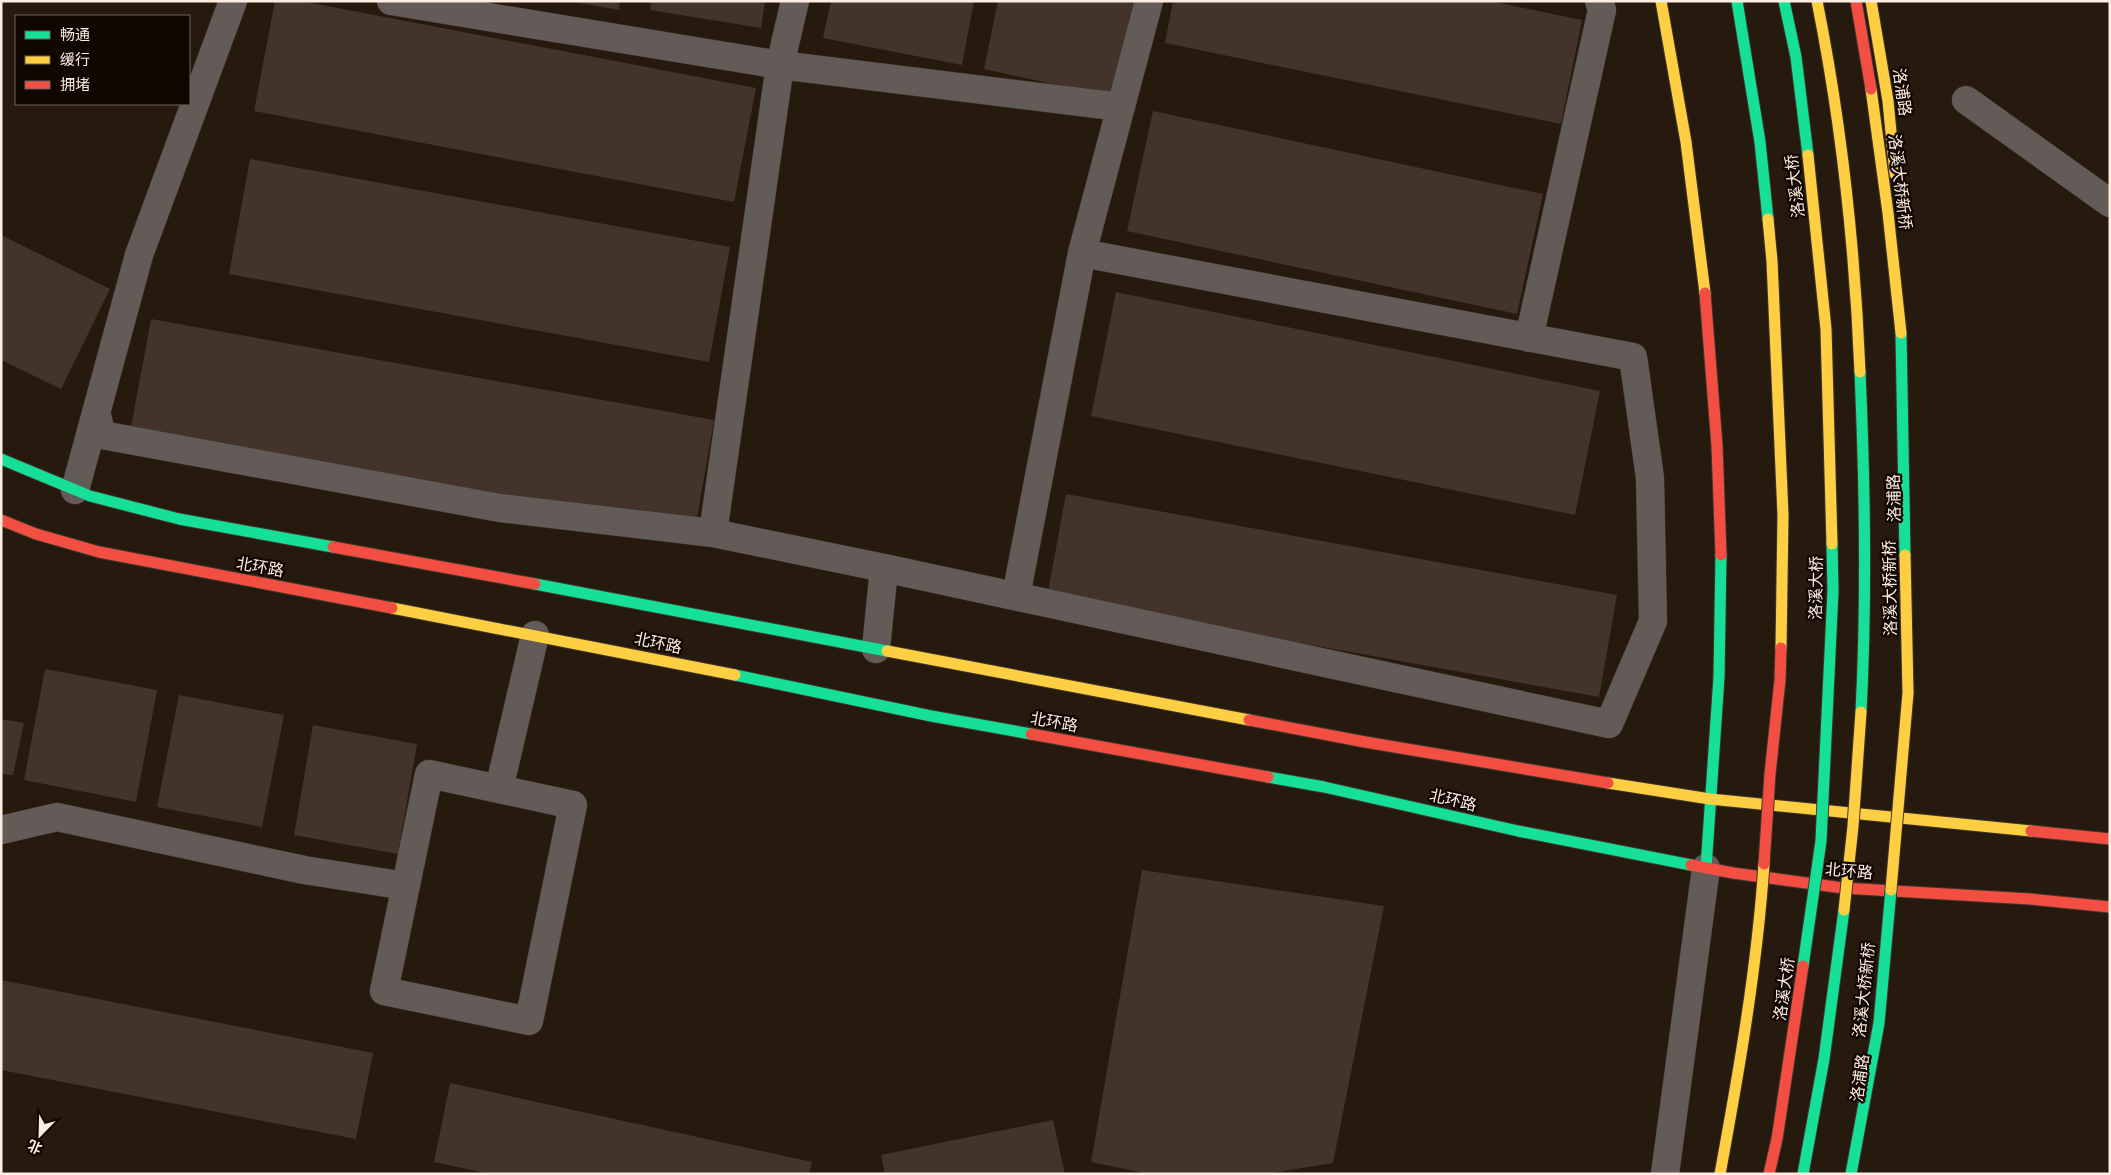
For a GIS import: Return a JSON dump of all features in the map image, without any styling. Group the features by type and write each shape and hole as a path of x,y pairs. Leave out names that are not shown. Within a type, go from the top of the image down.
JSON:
{"main road":[{"path":"1661,1 1678,83 1692,178 1707,311 1716,427 1721,546 1720,648 1716,736 1706,868"},
{"path":"1720,1174 1742,1049 1760,922 1770,774 1780,680 1783,515 1772,261 1760,142 1737,1"},
{"name":"洛溪大桥","path":"1769,1174 1777,1139 1791,1053 1821,841 1834,591 1826,329 1814,200 1797,67 1784,1"},
{"path":"1803,1174 1831,1009 1853,840 1863,691 1865,588 1858,325 1827,49 1817,1"},
{"name":"洛溪大桥新桥","path":"1851,1174 1879,1023 1908,693 1901,337 1874,102 1856,1"},
{"name":"洛浦路","path":"1862,1174 1894,962 1915,690 1904,262 1888,101 1871,1"},
{"name":"北环路","path":"1,459 90,496 179,519 1356,740 1710,799 2110,839"},
{"name":"北环路","path":"1,520 36,534 99,552 535,635 931,716 1324,787 1518,831 1706,868 1843,888 2030,898 2110,907"}],"street":[{"path":"75,490 139,255 233,1"},
{"path":"391,1 780,65 1121,107"},
{"path":"713,533 780,65 795,1"},
{"path":"1016,596 1082,254 1149,1"},
{"path":"1529,338 1602,10 1599,1"},
{"path":"1966,100 2110,203"},
{"path":"96,412 102,435 500,508 713,533 1016,596 1609,724 1652,621 1650,478 1633,357 1082,254"},
{"path":"876,649 884,568"},
{"path":"499,789 535,635"},
{"path":"429,774 573,805 529,1021 384,991 406,886 429,774"},
{"path":"1,830 57,816 304,870 406,886"},
{"path":"1665,1174 1706,868"}],"building":[{"path":"275,1 301,1 756,88 734,202 254,111"},
{"path":"569,1 620,1 619,10"},
{"path":"651,1 765,1 761,28 650,10"},
{"path":"831,1 974,1 962,65 823,38"},
{"path":"998,1 1142,1 1121,99 984,69"},
{"path":"1173,1 1490,1 1582,20 1561,124 1165,43"},
{"path":"1153,111 1543,194 1517,314 1127,231"},
{"path":"250,159 730,247 709,362 229,274"},
{"path":"1,235 110,289 61,389 1,360"},
{"path":"1116,292 1600,391 1575,515 1091,416"},
{"path":"151,319 714,420 694,535 130,433"},
{"path":"1066,494 1617,595 1599,697 1047,597"},
{"path":"45,669 157,690 136,802 24,780"},
{"path":"179,695 284,715 262,827 157,807"},
{"path":"1,719 24,723 13,775 1,774"},
{"path":"313,725 417,744 398,854 294,835"},
{"path":"1142,870 1384,906 1333,1163 1265,1174 1149,1174 1091,1162"},
{"path":"1,980 373,1053 356,1139 1,1070"},
{"path":"450,1083 812,1162 809,1174 490,1174 434,1162"},
{"path":"1053,1120 1065,1174 885,1174 881,1155"}],"traffic: fast":[{"path":"1737,1 1760,142 1768,219"},
{"path":"1784,1 1796,57 1808,155"},
{"path":"1901,333 1905,555"},
{"path":"1860,372 1865,542 1861,712"},
{"path":"1,459 90,496 179,519 333,547"},
{"path":"1803,966 1821,841 1833,591 1832,544"},
{"path":"1706,868 1719,677 1721,555"},
{"path":"535,584 887,651"},
{"path":"735,675 931,716 1031,734"},
{"path":"1268,777 1324,787 1518,831 1691,865"},
{"path":"1851,1174 1879,1023 1891,890"},
{"path":"1803,1174 1824,1059 1844,910"}],"traffic: slow":[{"path":"1661,1 1686,142 1705,293"},
{"path":"1817,1 1826,46 1846,186 1855,279 1860,372"},
{"path":"1871,1 1888,101 1895,174"},
{"path":"1871,89 1888,213 1901,333"},
{"path":"1808,155 1826,329 1832,544"},
{"path":"1768,219 1772,261 1783,515 1781,648"},
{"path":"1891,890 1908,693 1905,555"},
{"path":"392,608 735,675"},
{"path":"887,651 1249,720"},
{"path":"1844,910 1853,826 1861,712"},
{"path":"1608,783 1710,799 2031,831"},
{"path":"1720,1174 1752,981 1764,864"}],"traffic: jam":[{"path":"1856,1 1871,89"},
{"path":"1705,293 1717,446 1721,555"},
{"path":"1,520 36,534 99,552 392,608"},
{"path":"333,547 535,584"},
{"path":"1764,864 1770,774 1780,680 1781,648"},
{"path":"1249,720 1365,742 1608,783"},
{"path":"1031,734 1268,777"},
{"path":"2031,831 2110,839"},
{"path":"1691,865 1733,873 1843,888 2030,899 2110,907"},
{"path":"1769,1174 1777,1139 1803,966"}]}
